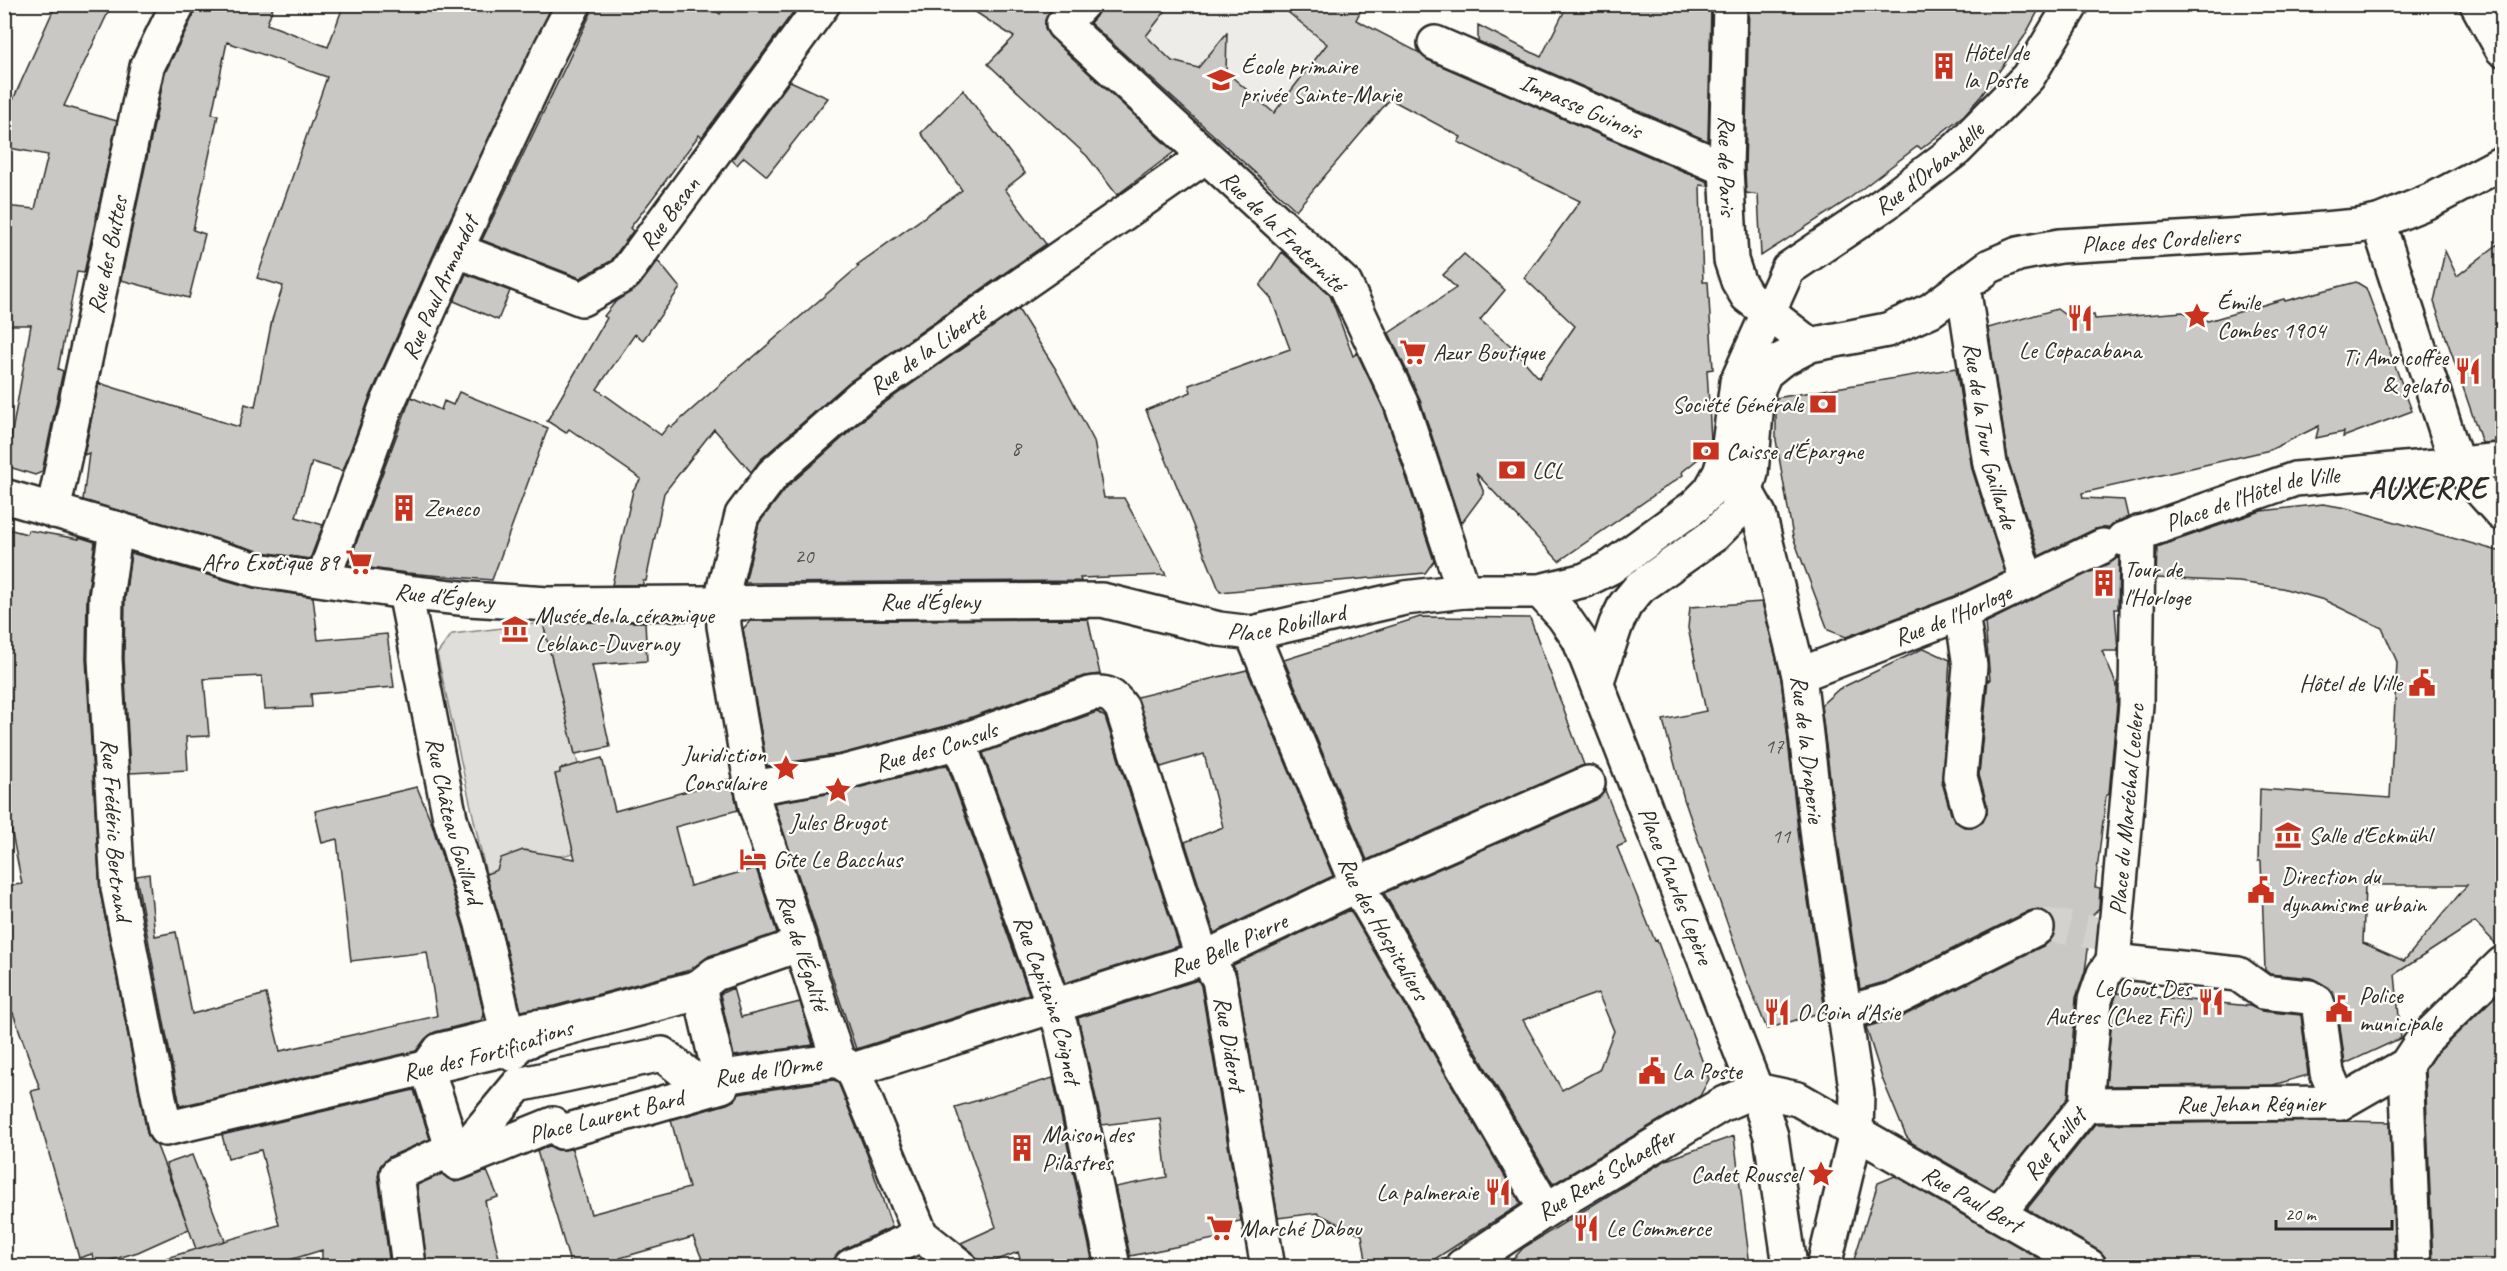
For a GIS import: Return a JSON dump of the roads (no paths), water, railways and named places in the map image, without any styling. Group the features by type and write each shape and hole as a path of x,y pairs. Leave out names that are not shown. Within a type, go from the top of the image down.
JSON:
{"street":[{"name":"Rue des Buttes","path":"53,511 147,67 178,4"},
{"name":"Rue Paul Armandot","path":"323,579 386,406 456,250 574,4"},
{"name":"Rue Besan","path":"456,250 582,299 624,275 823,4"},
{"name":"Rue de Paris","path":"1730,4 1726,169 1731,260 1738,281 1747,296 1768,313 1819,343"},
{"name":"Rue d'Orbandelle","path":"1768,313 1788,269 1886,203 1957,149 2028,77 2072,4"},
{"path":"2477,4 2502,49"},
{"name":"Rue de la Fraternité","path":"1072,14 1206,156 1345,284 1401,403 1464,591"},
{"name":"Impasse Guinois","path":"1435,43 1726,169"},
{"name":"Rue de la Liberté","path":"723,602 724,588 742,515 773,474 860,397 1206,156"},
{"name":"Place des Cordeliers","path":"1819,343 1887,330 1931,310 1990,266 2018,254 2060,246 2358,226 2378,222 2432,200 2502,163"},
{"path":"2378,222 2457,464 2502,514"},
{"path":"1597,681 1616,624 1625,605 1640,587 1714,535 1734,515 1746,491 1754,450 1758,389 1765,373 1781,360 1819,343 1797,301 1797,263"},
{"name":"Rue de la Tour Gaillarde","path":"1964,286 1990,464 2026,581"},
{"path":"1464,591 1540,591 1585,580 1611,567 1695,506 1710,491 1720,473 1727,453 1737,382 1768,313"},
{"path":"2457,464 2502,460"},
{"name":"Place de l'Hôtel de Ville","path":"2121,539 2295,479 2457,464"},
{"name":"Rue de la Draperie","path":"1746,491 1759,514 1799,675 1819,846 1857,1094 1856,1132 1824,1266"},
{"name":"Rue d'Égleny","path":"4,496 258,570 469,599 548,604 1112,601"},
{"name":"Rue Frédéric Bertrand","path":"116,528 106,598 105,659 118,888 165,1129"},
{"name":"Rue de l'Horloge","path":"1799,675 1962,613 2026,581 2121,539"},
{"name":"Place du Maréchal Leclerc","path":"2114,961 2136,705 2121,539"},
{"name":"Place Robillard","path":"1112,601 1219,629 1252,633 1405,598 1464,591"},
{"name":"Place Charles Lepère","path":"1540,591 1573,628 1597,681 1756,1090 1771,1136 1790,1266"},
{"name":"Rue Château Gaillard","path":"405,592 450,818 482,924 509,1041"},
{"name":"Rue de l'Égalité","path":"723,602 724,626 756,807 801,944 846,1065 921,1235 960,1266"},
{"path":"1962,613 1970,666 1960,777 1969,809"},
{"name":"Rue des Hospitaliers","path":"1252,633 1357,885 1546,1210"},
{"name":"Rue des Consuls","path":"752,788 845,772 958,742 1090,694 1100,692 1115,698"},
{"name":"Rue Diderot","path":"1115,698 1122,708 1198,944 1219,979 1261,1265"},
{"name":"Rue Capitaine Coignet","path":"958,742 1062,1030 1113,1266"},
{"name":"Rue Belle Pierre","path":"846,1065 1054,1006 1207,957 1357,885 1588,783"},
{"path":"1844,1013 1895,999 2037,928"},
{"name":"Rue des Fortifications","path":"165,1129 427,1068 509,1041 545,1034 687,996 716,974 801,944"},
{"path":"2114,961 2238,974 2263,992 2309,997 2317,1002 2327,1073 2340,1103"},
{"name":"Rue Faillot","path":"1998,1214 2086,1105 2095,1000 2104,974 2114,961"},
{"path":"2414,1266 2406,1065 2420,1044 2502,964"},
{"path":"699,987 708,1079"},
{"path":"509,1041 518,1086"},
{"name":"Place Laurent Bard","path":"662,1054 722,1086 562,1132 553,1124 457,1163 462,1144 518,1086 662,1054"},
{"name":"Rue de l'Orme","path":"708,1079 846,1065"},
{"name":"Rue Jehan Régnier","path":"2086,1105 2340,1103 2406,1065"},
{"path":"409,1266 397,1174 462,1144 427,1068"},
{"name":"Rue Paul Bert","path":"1756,1090 1798,1099 2089,1266"},
{"name":"Rue René Schaeffer","path":"1462,1266 1546,1210 1721,1105 1756,1090"},
{"path":"851,1266 921,1235"}],"tunnel":[{"path":"2037,928 2048,925 2116,936"}],"place":[{"name":"Hôtel de la Poste","path":"1944,66"},
{"name":"École primaire privée Sainte-Marie","path":"1221,80"},
{"name":"Émile Combes 1904","path":"2197,316"},
{"name":"Le Copacabana","path":"2080,318"},
{"name":"Azur Boutique","path":"1413,352"},
{"name":"Ti Amo coffee & gelato","path":"2468,371"},
{"name":"Société Générale","path":"1823,404"},
{"name":"Caisse d'Épargne","path":"1706,451"},
{"name":"LCL","path":"1512,470"},
{"name":"Zeneco","path":"404,508"},
{"name":"Afro Exotique 89","path":"359,562"},
{"name":"Tour de l'Horloge","path":"2104,583"},
{"name":"Musée de la céramique Leblanc-Duvernoy","path":"515,629"},
{"name":"Hôtel de Ville","path":"2422,683"},
{"name":"Juridiction Consulaire","path":"786,768"},
{"name":"Jules Brugot","path":"838,790"},
{"name":"Salle d'Eckmühl","path":"2288,835"},
{"name":"Gîte Le Bacchus","path":"753,859"},
{"name":"Direction du dynamisme urbain","path":"2261,890"},
{"name":"Le Gout Des Autres (Chez Fifi)","path":"2211,1002"},
{"name":"Police municipale","path":"2339,1009"},
{"name":"O Coin d'Asie","path":"1777,1012"},
{"name":"La Poste","path":"1652,1071"},
{"name":"Maison des Pilastres","path":"1022,1148"},
{"name":"Cadet Roussel","path":"1821,1174"},
{"name":"La palmeraie","path":"1498,1192"},
{"name":"Marché Dabou","path":"1220,1228"},
{"name":"Le Commerce","path":"1586,1228"}],"district":[{"name":"AUXERRE","path":"2428,488"}]}
